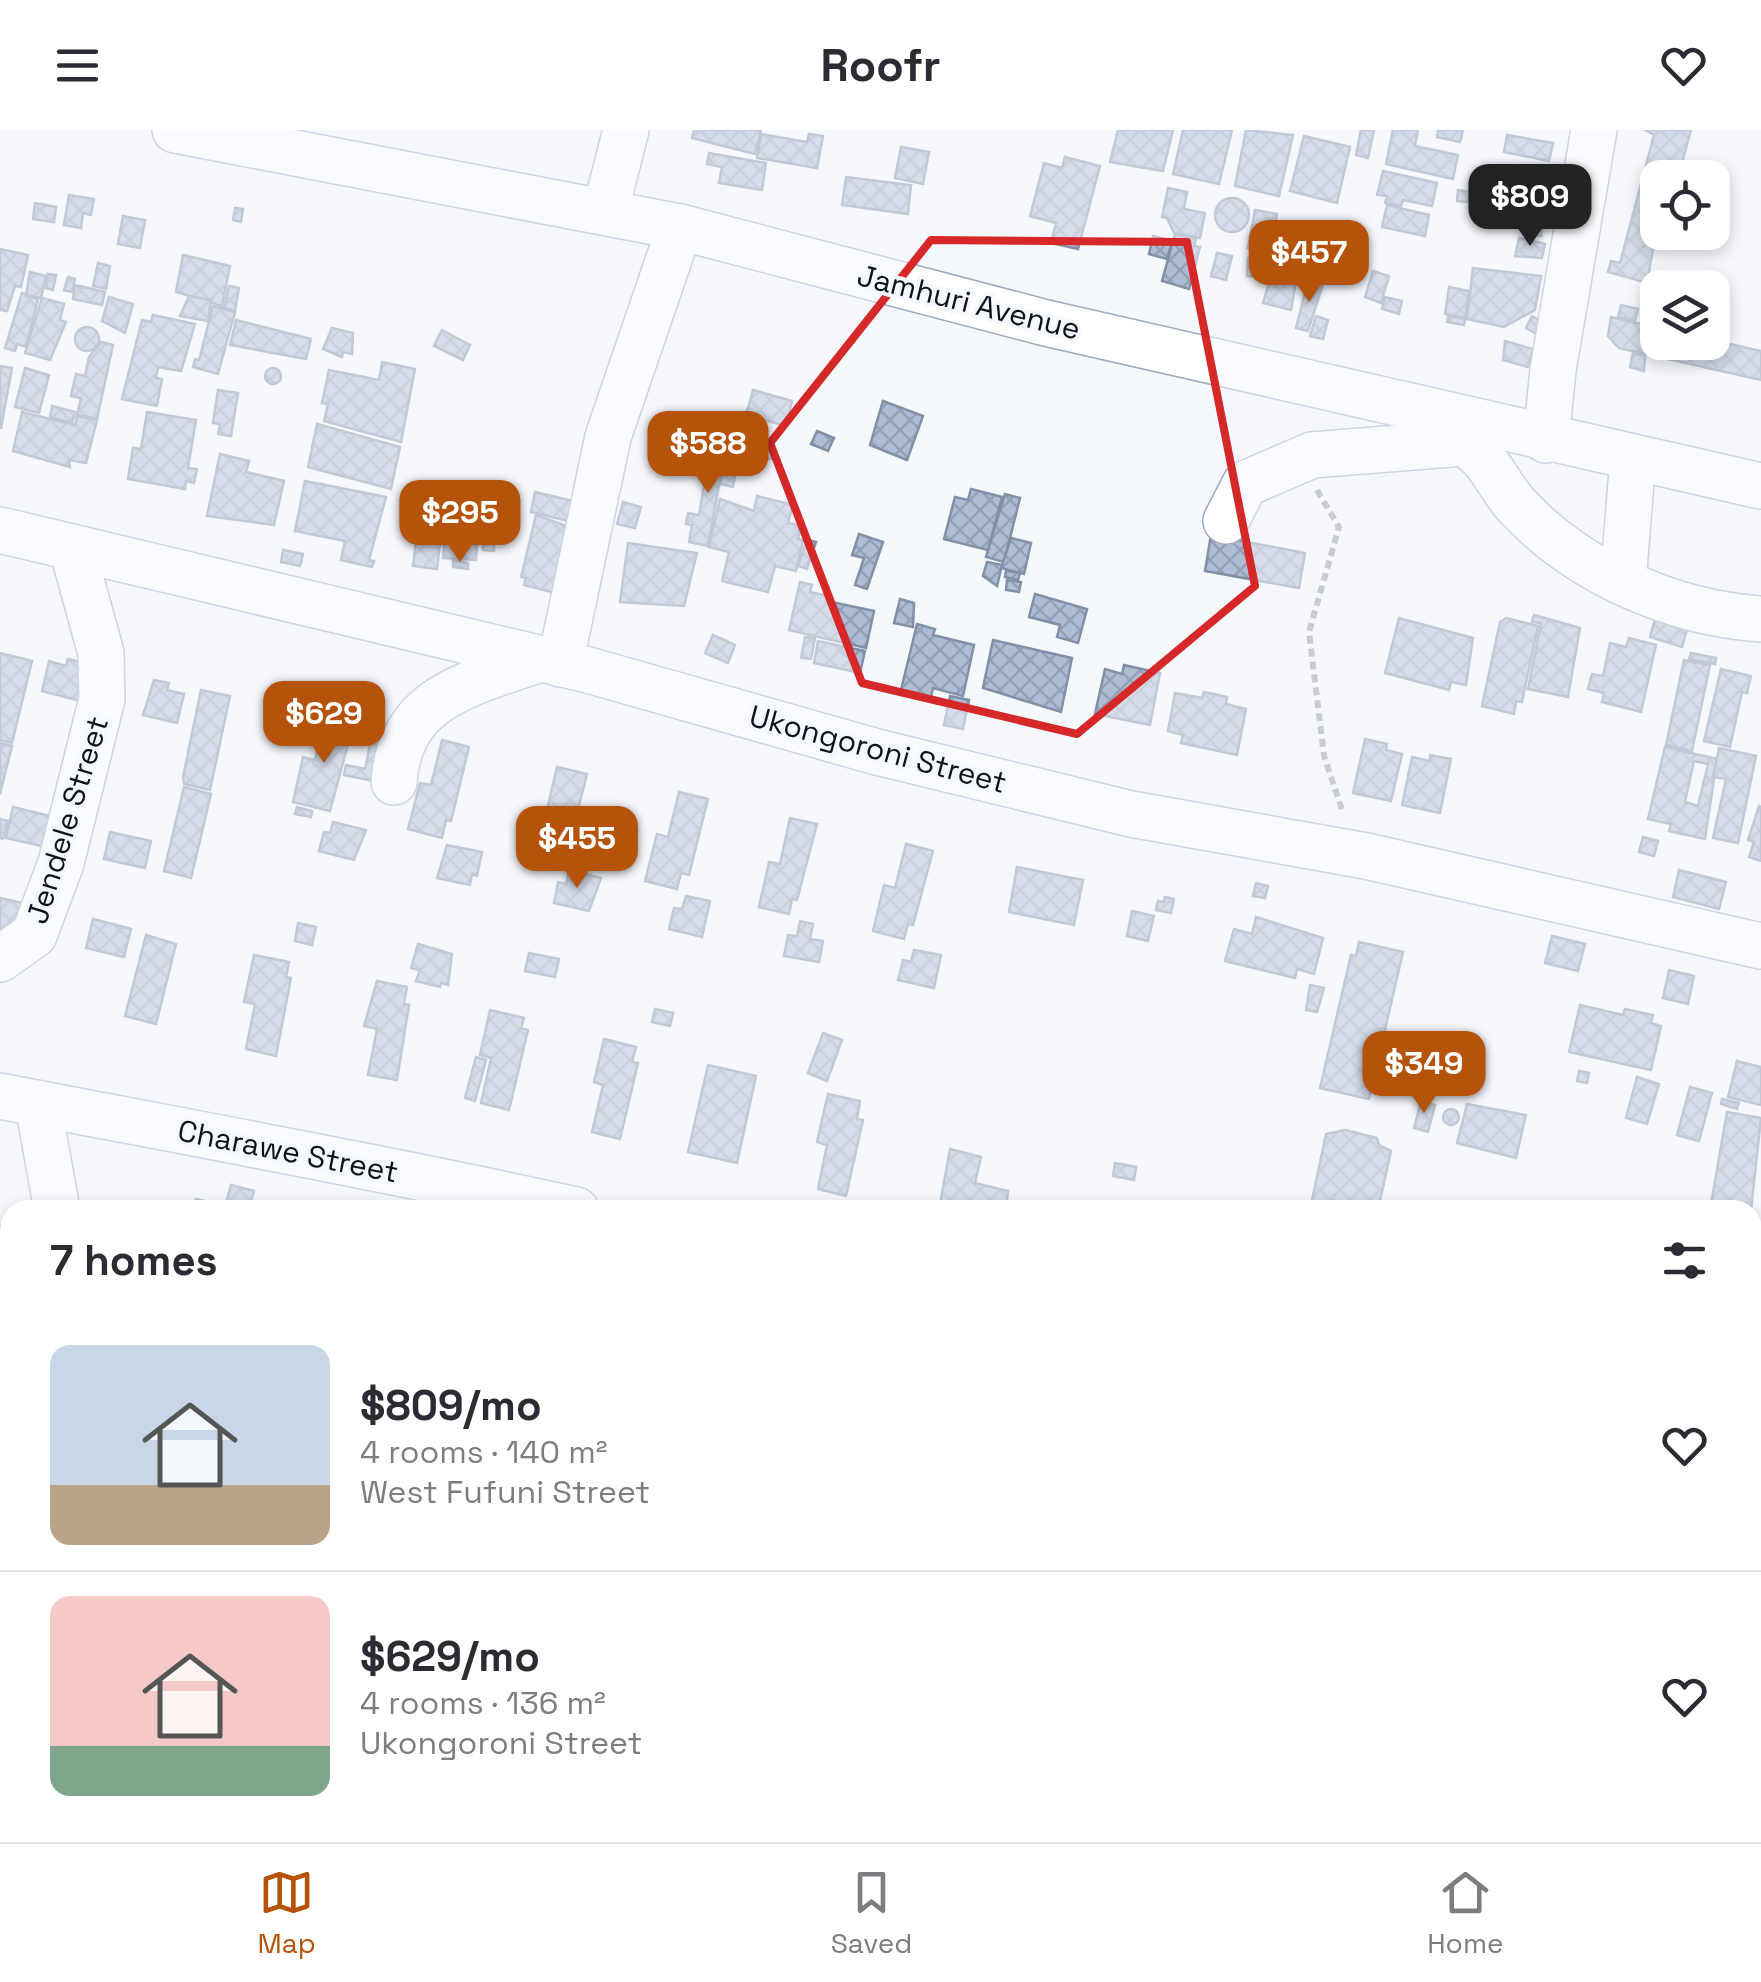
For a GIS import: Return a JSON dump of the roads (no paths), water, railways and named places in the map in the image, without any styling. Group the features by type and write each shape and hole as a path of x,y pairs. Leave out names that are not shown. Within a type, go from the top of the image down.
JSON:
{"street":[{"name":"Jamhuri Avenue","path":"175,130 680,228 1046,323 1761,486"},
{"path":"606,212 626,130"},
{"path":"1546,440 1553,370 1594,130"},
{"path":"394,782 396,752 406,730 440,698 550,662 608,437 680,228"},
{"path":"1226,521 1245,484 1256,476 1324,452 1463,443 1484,456 1516,506 1564,549 1623,582 1682,605 1761,619"},
{"path":"1623,582 1632,458"},
{"name":"Ukongoroni Street","path":"0,530 550,662 877,752 1131,814 1366,856 1761,946"},
{"name":"Jendele Street","path":"0,959 34,935 74,816 102,699 101,653 72,548"},
{"path":"399,625 440,698"},
{"path":"19,1100 54,1200"},
{"name":"Charawe Street","path":"19,1100 306,1157 383,1167 531,1200"}]}
